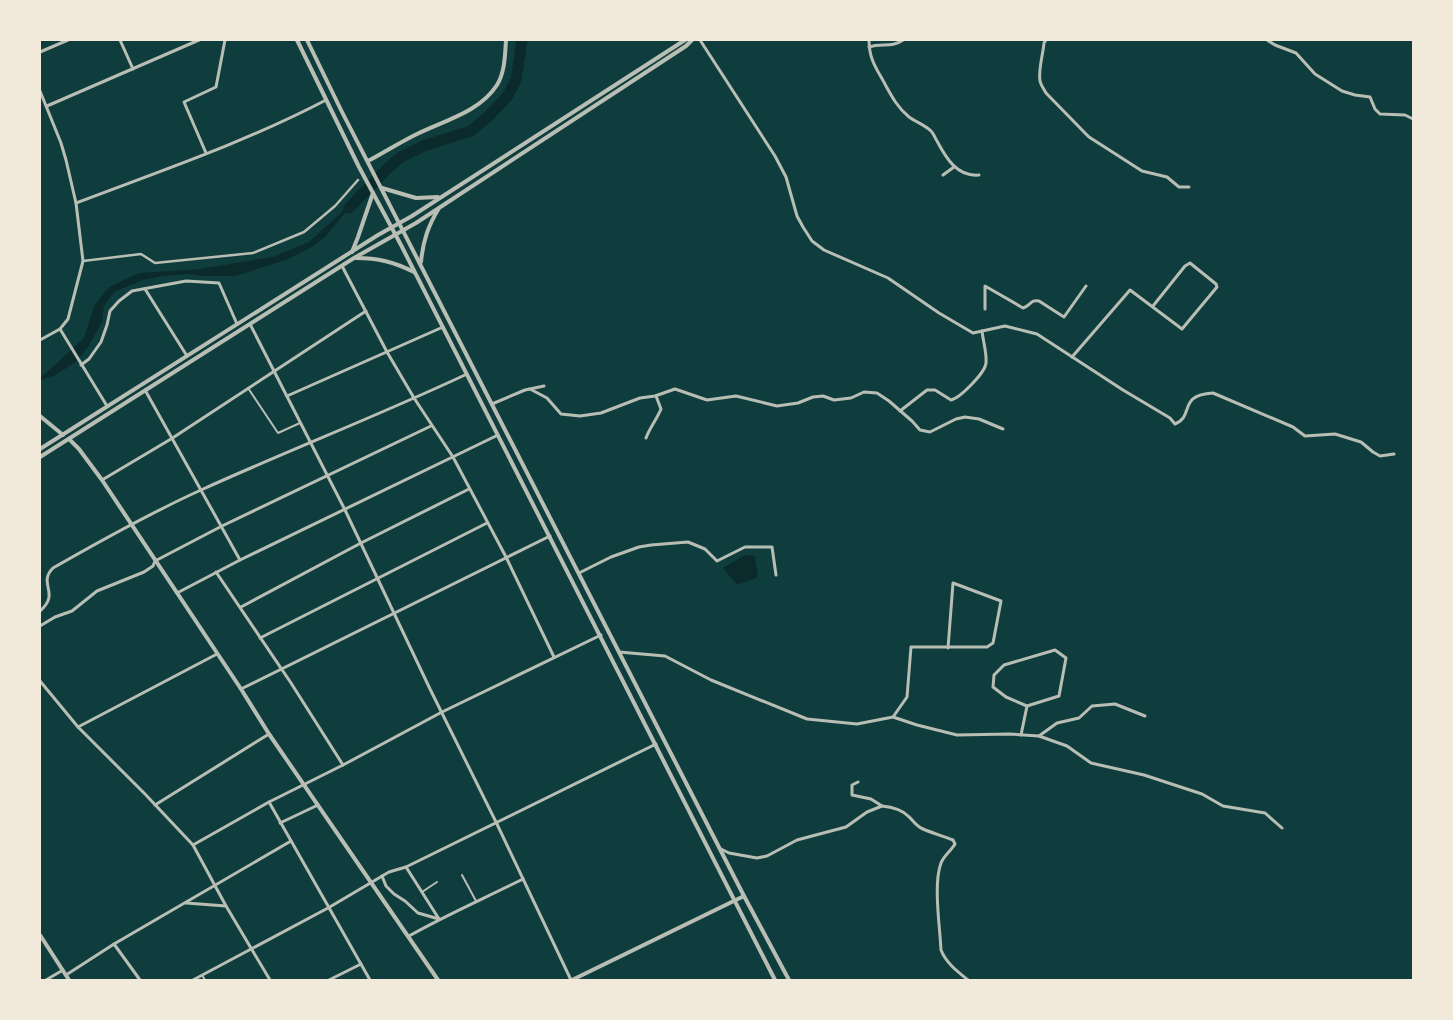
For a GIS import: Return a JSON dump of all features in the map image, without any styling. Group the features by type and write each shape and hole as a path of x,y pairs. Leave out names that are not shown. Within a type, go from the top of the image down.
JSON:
{"street":[{"path":"40,52 68,40"},
{"path":"120,40 132,69"},
{"path":"47,106 199,40"},
{"path":"206,153 184,102 216,87 224,40"},
{"path":"297,40 359,167 396,235 601,635 775,980"},
{"path":"307,40 744,896 789,980"},
{"path":"368,162 416,135 470,110 484,100 496,86 501,76 506,40"},
{"path":"40,449 236,324 400,223 685,40"},
{"path":"40,457 354,258 404,230 679,51 692,40"},
{"path":"700,40 775,156 786,177 797,216 803,227 812,241 824,250 888,278 939,314 974,333 1005,326 1037,334 1170,418 1174,424 1181,421 1186,415 1186,408 1190,401 1203,393 1213,393 1293,427 1306,436 1335,434 1361,442 1380,456 1394,454"},
{"path":"869,40 874,67 899,108 932,132 954,167 966,174 979,175"},
{"path":"869,47 883,44 894,45 903,40"},
{"path":"1046,40 1040,72 1040,81 1046,93 1089,137 1142,171 1167,177 1179,187 1189,187"},
{"path":"1267,40 1296,53 1316,74 1342,91 1370,97 1375,109 1380,114 1405,115 1413,119"},
{"path":"40,91 61,143 76,203 82,261 68,319 60,330 40,340"},
{"path":"76,203 292,118 326,100"},
{"path":"943,175 954,167"},
{"path":"82,261 142,254 155,263 253,253 304,232 335,206 358,180"},
{"path":"382,188 416,198 440,197"},
{"path":"351,252 373,192"},
{"path":"421,264 422,245 431,221 441,206"},
{"path":"354,258 375,258 401,266 415,273"},
{"path":"1072,357 1128,291 1132,290 1182,329 1217,287 1216,284 1190,263 1185,266 1153,306"},
{"path":"342,266 387,352 431,426 453,457 506,557 554,657"},
{"path":"81,365 101,342 110,311 119,301 132,292 186,281 219,283 236,324"},
{"path":"985,309 985,286 1023,308 1035,300 1064,317 1086,286"},
{"path":"145,289 187,356"},
{"path":"102,480 171,438 366,311"},
{"path":"246,318 345,510 572,980 744,896"},
{"path":"287,396 443,327"},
{"path":"60,330 107,406"},
{"path":"900,411 927,390 935,390 951,400 965,390 977,378 985,366 982,331"},
{"path":"40,611 49,597 50,590 46,578 53,568 132,524 200,490 467,374"},
{"path":"492,404 530,389 544,386"},
{"path":"530,389 547,398 561,414 580,416 601,413 640,398 655,396 675,389 707,400 736,396 777,406 798,403 813,397 823,396 834,400 851,398 864,392 877,393 920,430 930,432 956,419 965,417 979,418 1003,429"},
{"path":"144,390 240,560"},
{"path":"646,438 661,409 655,396"},
{"path":"40,416 79,448 102,480 269,734 408,936 436,980"},
{"path":"40,626 55,617 72,611 97,591 144,572 153,566 156,561 222,526 431,426"},
{"path":"177,593 240,560 498,435"},
{"path":"241,607 469,489"},
{"path":"260,638 487,523"},
{"path":"241,689 550,536"},
{"path":"579,573 611,557 639,547 688,542 705,549 717,561 745,547 772,547 776,575"},
{"path":"216,572 241,607 343,765"},
{"path":"893,717 907,697 911,647 948,648 987,647 993,643 1001,601 953,583 948,648"},
{"path":"193,844 269,802 442,712 601,635"},
{"path":"1055,650 1066,658 1059,696 1027,706 1006,697 993,687 994,675 1004,665 1055,650"},
{"path":"619,652 666,656 711,680 807,719 857,724 893,717 957,735 1009,734 1039,736 1067,746 1091,763 1144,775 1202,794 1223,806 1265,813 1282,828"},
{"path":"78,727 217,654"},
{"path":"40,680 78,727 193,844 226,906 270,980"},
{"path":"1039,736 1057,723 1079,718 1092,706 1115,704 1145,716"},
{"path":"1020,735 1027,706"},
{"path":"155,805 269,734"},
{"path":"192,980 328,908 389,872 406,867 656,744"},
{"path":"858,782 852,785 852,795 871,799 882,806"},
{"path":"269,802 370,980"},
{"path":"280,823 318,805"},
{"path":"720,848 729,853 757,858 767,856 797,840 846,827 866,812 882,806 892,807 901,811 922,829 953,840 955,844 942,861 938,877 941,950 944,957 968,980"},
{"path":"66,976 114,944 291,841"},
{"path":"406,867 439,919"},
{"path":"382,876 386,886 394,894 405,900 418,913 439,919"},
{"path":"408,936 523,879"},
{"path":"186,903 226,906"},
{"path":"40,935 69,980"},
{"path":"114,944 140,980"},
{"path":"329,980 361,964"},
{"path":"46,980 63,970"}],"lane":[{"path":"248,388 278,433 300,423"},
{"path":"462,875 477,903"},
{"path":"422,892 437,882"},
{"path":"202,975 205,980"}],"water":[{"path":"358,190 359,200 349,208 325,237 310,248 288,259 236,276 188,274 162,276 143,280 114,292 104,306 102,322 88,347 76,362 54,376 40,380 40,376 44,375 84,338 94,306 109,287 139,273 200,269 273,257 309,242 340,214"},
{"path":"745,555 755,556 758,577 737,585 723,568"}],"waterway":[{"path":"349,208 401,157 426,145 471,131 489,116 507,97 516,80 522,40"}]}
